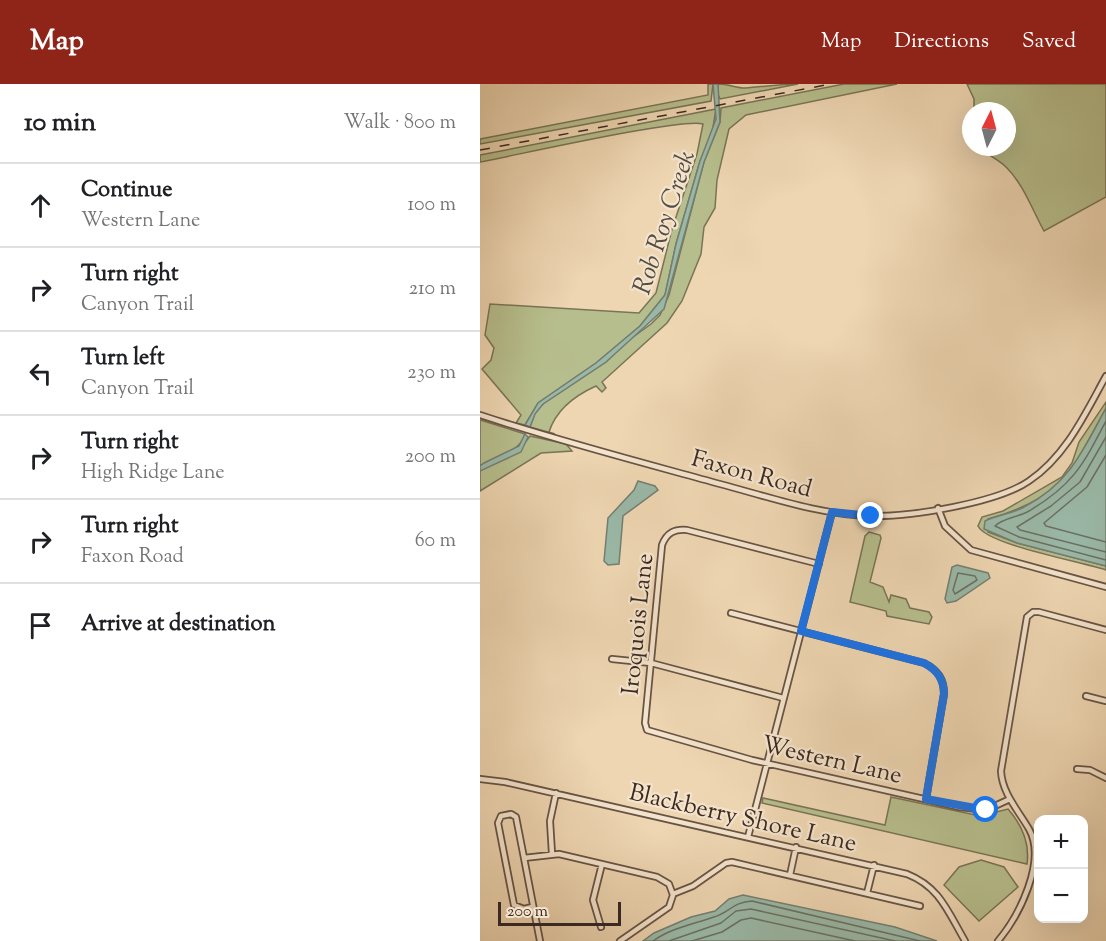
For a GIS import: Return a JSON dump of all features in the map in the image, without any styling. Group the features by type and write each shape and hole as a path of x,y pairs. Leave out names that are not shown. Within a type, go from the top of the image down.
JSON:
{"street":[{"name":"Faxon Road","path":"480,415 623,458 832,512 871,516 938,508 1006,492 1026,483 1043,471 1074,432 1106,376"},
{"path":"938,508 945,526 972,550 1106,587"},
{"path":"748,837 832,512"},
{"name":"Iroquois Lane","path":"647,730 645,723 662,545 670,532 687,530 819,564"},
{"path":"731,613 924,663 936,671 941,679 944,694 926,799"},
{"path":"998,941 1023,900 1035,855 1030,831 1010,799 1001,771 1026,620 1031,614 1042,613 1106,630"},
{"path":"612,659 651,663 783,698"},
{"path":"1086,696 1106,701"},
{"name":"Western Lane","path":"647,730 672,740 766,763 979,810 993,808 1010,799"},
{"path":"1077,769 1090,770 1106,778"},
{"name":"Blackberry Shore Lane","path":"480,779 556,793 908,873 933,889 942,898 965,941"},
{"path":"552,854 550,821 556,793"},
{"path":"532,907 524,909 514,905 498,823 501,816 511,814 516,817 540,941"},
{"path":"790,874 796,847"},
{"path":"524,858 552,854 659,877 669,884 673,894 669,907 620,941"},
{"path":"673,894 687,890 732,862 920,906"},
{"path":"601,927 593,900 602,864"},
{"path":"867,893 874,865"}],"green space":[{"path":"708,84 713,84 711,101 480,144 480,139 708,95"},
{"path":"718,84 745,88 798,84 720,99 717,92"},
{"path":"844,84 897,84 746,115 729,129 717,180 715,208 704,227 701,254 682,301 667,323 602,382 606,388 602,392 596,386 581,394 562,410 549,432 555,434 530,427 535,413 543,404 606,362 660,315 669,295 704,162 720,122 721,108"},
{"path":"967,84 1106,84 1106,197 1044,231 1013,174 991,156 1016,156 1016,102 974,102"},
{"path":"716,109 712,133 700,161 676,244 665,295 640,326 596,363 538,403 525,425 516,423 521,415 482,369 491,360 494,348 485,335 490,304 639,313 656,293 672,229 697,154 703,124 689,123 633,131 480,162 480,155"},
{"path":"1106,402 1106,408 1084,449 1062,479 1033,502 988,519 988,532 1017,543 1106,566 1106,570 1016,546 985,533 978,526 982,517 1003,511 1062,477 1072,463 1079,442"},
{"path":"480,420 525,434 513,450 480,466"},
{"path":"530,436 566,444 572,451 541,453 480,491 480,471 514,453"},
{"path":"869,532 880,535 881,538 870,582 883,587 889,602 891,595 906,599 910,608 929,612 932,617 929,624 887,616 886,611 850,602 865,536"},
{"path":"891,797 980,816 1008,809 1024,835 1028,856 1027,864 762,803 763,798 885,825"},
{"path":"981,860 1004,867 1018,887 979,921 944,885 959,867"}],"water":[{"path":"713,84 718,84 720,122 704,162 664,309 606,362 543,404 535,414 530,427 525,425 538,403 596,363 640,326 665,295 676,244 700,161 716,119"},
{"path":"1106,408 1106,566 1017,543 984,529 985,521 1024,507 1053,488 1082,452"},
{"path":"525,434 528,437 521,452 480,471 480,466 484,463 519,446"},
{"path":"638,481 655,486 658,490 623,516 619,564 608,565 604,561 608,518 634,490"},
{"path":"957,565 988,573 990,578 956,601 947,603 945,599 952,567"},
{"path":"743,895 895,927 937,941 643,941 654,933 691,917 715,911 729,899"}],"railway":[{"path":"480,150 831,84"}],"route":[{"path":"871,516 832,512 801,631 924,663 936,671 944,686 944,694 926,799 959,807 986,810"}],"water label":[{"name":"Rob Roy Creek","path":"663,222"}]}
